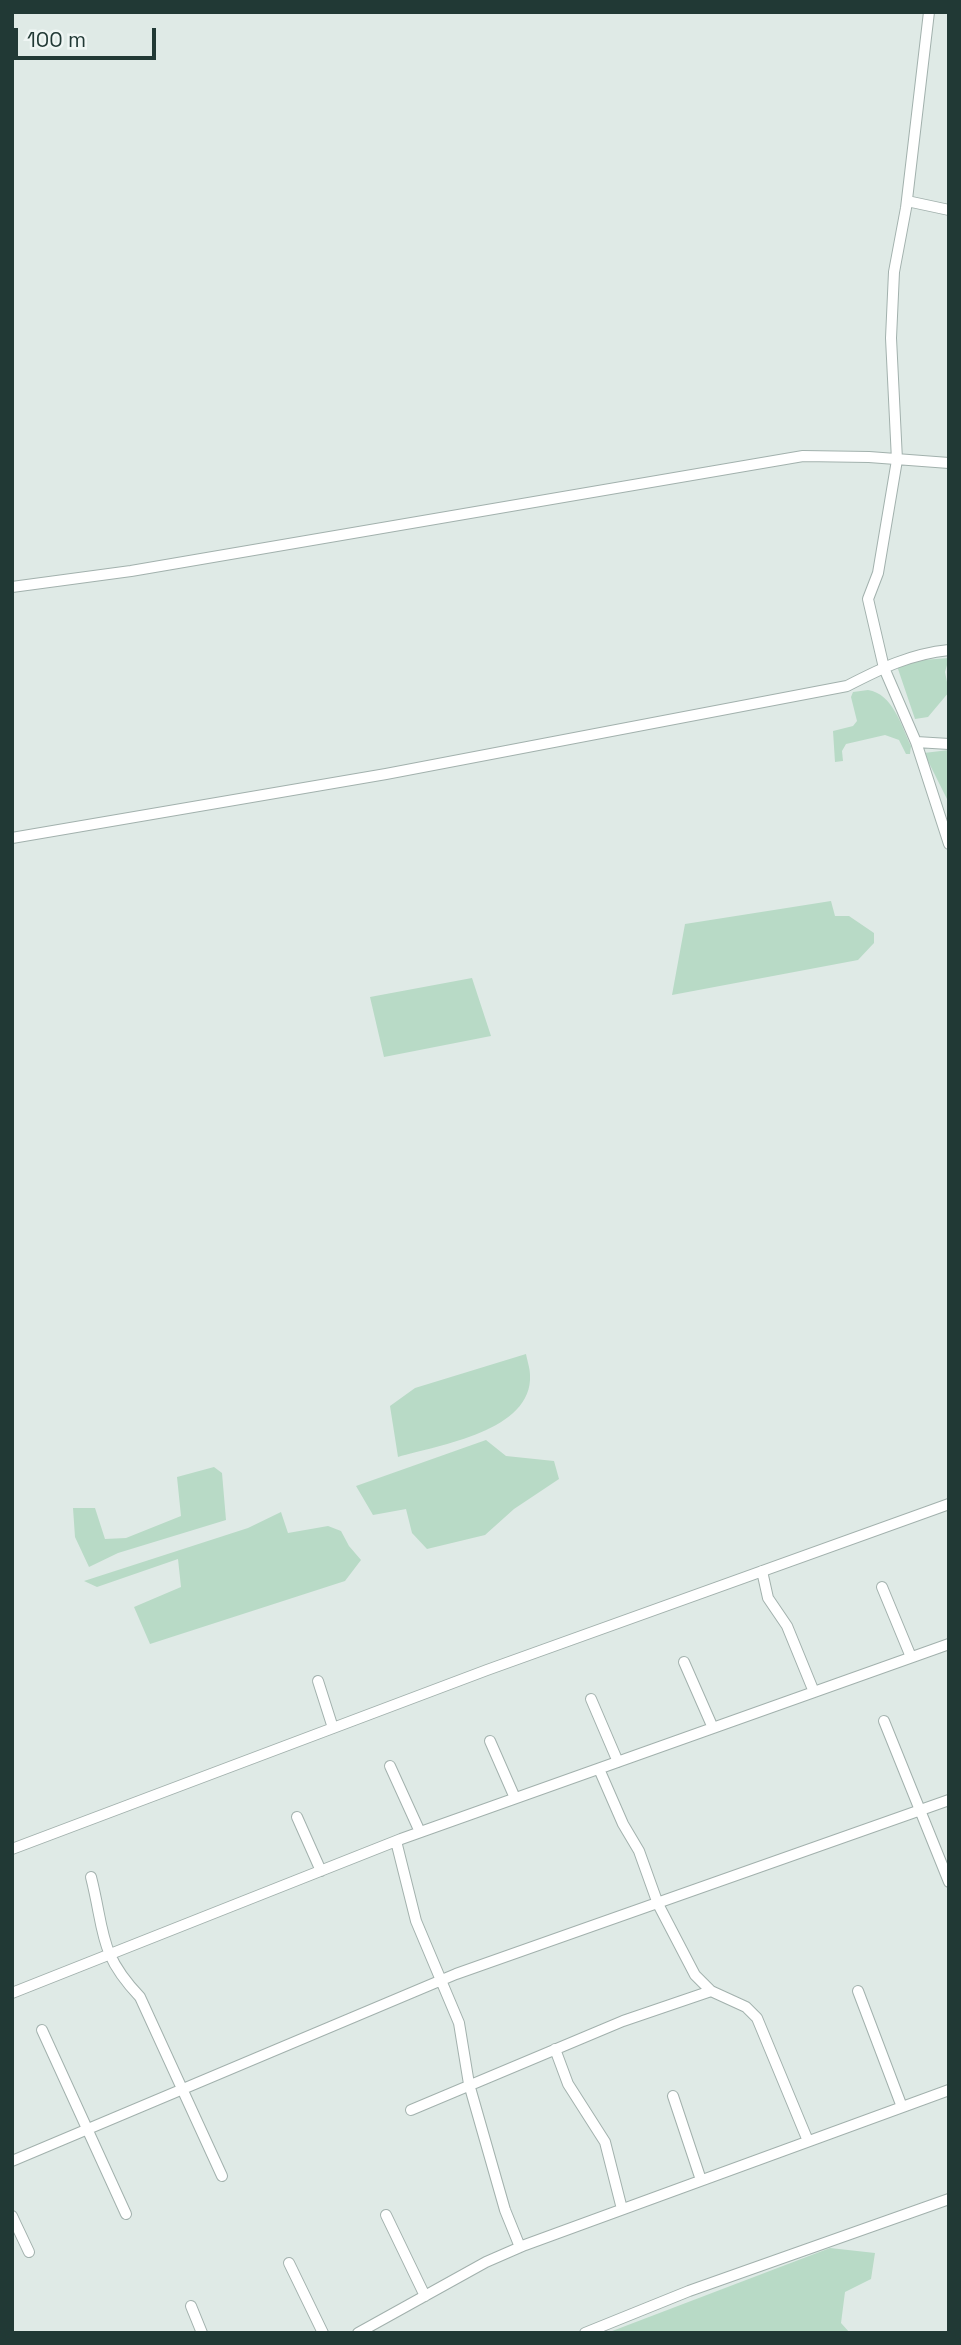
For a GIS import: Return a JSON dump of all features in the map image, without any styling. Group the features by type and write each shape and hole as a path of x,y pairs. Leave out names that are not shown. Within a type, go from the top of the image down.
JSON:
{"street":[{"path":"929,12 907,201 894,272 891,338 897,460 878,573 869,599 884,667 916,742 949,844"},
{"path":"907,201 949,210"},
{"path":"12,587 131,571 803,456 949,463"},
{"path":"12,838 386,774 847,686 895,660 949,650"},
{"path":"916,742 949,744"},
{"path":"12,1849 333,1728 949,1504"},
{"path":"762,1571 768,1598 788,1626 814,1692"},
{"path":"882,1587 911,1657"},
{"path":"12,1993 420,1832 949,1644"},
{"path":"684,1662 713,1728"},
{"path":"318,1681 333,1728"},
{"path":"591,1699 618,1762"},
{"path":"884,1721 918,1811 949,1882"},
{"path":"490,1741 515,1798"},
{"path":"390,1766 420,1832"},
{"path":"599,1769 623,1824 639,1850 658,1904 695,1975 711,1991 746,2007 757,2018 808,2141"},
{"path":"12,2161 440,1980 949,1800"},
{"path":"297,1817 321,1871"},
{"path":"396,1841 416,1920 459,2023 469,2084 505,2210 520,2247"},
{"path":"91,1877 107,1955 121,1977 140,1997 222,2176"},
{"path":"411,2110 555,2049 711,1991"},
{"path":"858,1991 902,2107"},
{"path":"42,2030 127,2214"},
{"path":"555,2049 568,2084 604,2142 622,2209"},
{"path":"358,2333 520,2247 949,2090"},
{"path":"673,2096 701,2180"},
{"path":"584,2333 689,2291 949,2199"},
{"path":"386,2215 425,2296"},
{"path":"12,2217 29,2252"},
{"path":"289,2263 323,2333"},
{"path":"191,2306 202,2333"}],"green space":[{"path":"949,658 945,672 949,692 928,717 915,719 897,666 910,661"},
{"path":"868,690 884,697 890,704 911,746 910,754 906,754 899,740 885,735 846,744 842,751 843,761 835,762 833,731 853,726 857,721 851,697 853,692"},
{"path":"949,750 949,803 924,753"},
{"path":"831,901 835,916 849,916 874,933 874,943 858,960 672,995 685,924"},
{"path":"472,978 491,1036 384,1057 370,997"},
{"path":"526,1354 530,1375 527,1394 516,1410 500,1422 459,1441 398,1457 390,1406 415,1388"},
{"path":"486,1440 506,1456 554,1461 559,1479 514,1509 485,1535 427,1549 412,1533 406,1509 373,1515 356,1486"},
{"path":"214,1467 222,1473 226,1520 118,1553 89,1567 75,1537 73,1508 95,1508 105,1539 126,1538 181,1516 177,1477"},
{"path":"281,1512 288,1533 328,1526 341,1531 361,1560 345,1581 150,1644 134,1607 181,1587 178,1559 97,1587 84,1581 248,1528"},
{"path":"830,2248 875,2253 871,2279 845,2292 841,2323 850,2333 607,2333"}]}
